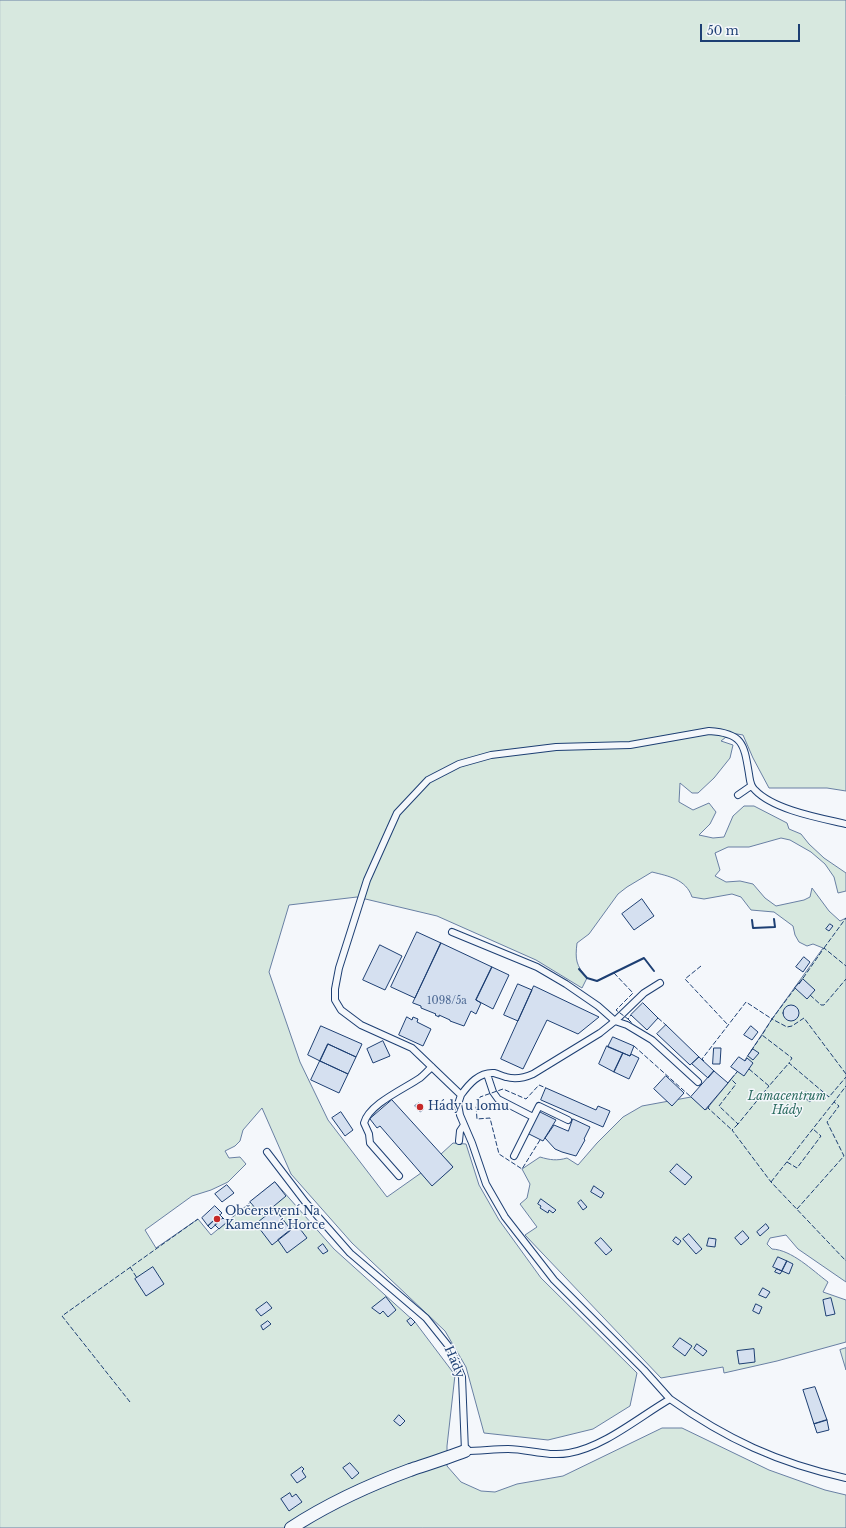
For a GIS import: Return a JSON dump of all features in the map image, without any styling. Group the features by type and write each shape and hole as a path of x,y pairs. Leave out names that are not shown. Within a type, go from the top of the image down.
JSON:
{"street":[{"path":"291,1528 336,1502 371,1486 410,1470 466,1451"}],"lane":[{"path":"461,1095 412,1048 361,1025 338,1006 335,995 339,968 367,880 397,813 428,780 459,764 491,755 556,747 630,745 709,731 727,733 742,743 746,753 751,786 756,792 771,802 786,809 846,824"},
{"path":"738,795 751,786"},
{"path":"452,932 536,967 566,984 598,1006 615,1022 627,1025 652,1040 698,1082"},
{"path":"660,983 644,993 615,1022 584,1043 523,1079 506,1077 494,1073 476,1078 461,1095 458,1104 460,1115 472,1143 486,1184 521,1238 554,1280 644,1370 670,1399 701,1421 736,1441 801,1467 846,1478"},
{"path":"399,1176 370,1142 369,1134 364,1123 366,1117 384,1101 421,1077 432,1067"},
{"path":"487,1074 493,1092 498,1099 533,1117"},
{"path":"514,1156 539,1106 568,1120"},
{"path":"460,1141 460,1131 464,1125"},
{"name":"Hády","path":"267,1152 306,1204 350,1253 426,1318 450,1348 462,1377 466,1451"},
{"path":"466,1451 508,1449 549,1454 568,1453 588,1448 607,1439 670,1399"}],"green space":[{"name":"Lamacentrum Hády","path":"0,0 846,0 846,791 827,788 769,788 743,735 731,733 721,741 733,745 730,758 714,778 698,793 692,793 680,783 679,802 693,810 709,803 716,812 710,824 699,835 713,838 724,837 733,816 744,806 754,806 787,823 789,829 801,834 824,858 846,873 846,891 838,893 834,877 825,864 811,852 790,840 781,838 749,847 728,847 715,853 720,870 715,876 726,882 740,881 753,884 765,898 776,906 804,900 810,897 812,888 829,911 840,921 846,918 846,1282 798,1249 786,1235 770,1238 767,1244 772,1249 779,1250 794,1257 828,1282 823,1292 846,1300 846,1342 777,1361 724,1373 723,1367 661,1378 525,1235 537,1227 520,1204 527,1198 530,1184 522,1169 540,1157 554,1160 567,1158 578,1165 623,1117 642,1106 691,1097 706,1110 737,1072 772,1019 823,948 813,944 807,946 799,942 795,935 793,926 774,912 751,910 741,897 732,894 704,899 692,897 681,882 676,879 652,872 618,894 589,934 577,943 576,954 578,966 587,978 582,988 536,960 437,916 357,897 289,905 269,972 300,1062 328,1120 387,1197 421,1173 432,1185 453,1167 441,1154 453,1143 466,1144 479,1185 499,1220 541,1278 637,1373 630,1406 593,1429 548,1440 484,1433 466,1367 445,1331 352,1243 291,1174 262,1108 243,1130 240,1141 235,1146 225,1151 229,1158 240,1157 246,1164 228,1182 211,1190 192,1196 145,1230 156,1248 198,1219 211,1235 275,1182 334,1249 415,1322 455,1375 447,1446 447,1466 461,1482 481,1491 495,1492 517,1484 563,1476 662,1428 682,1428 769,1470 825,1490 846,1495 846,1528 0,1528"},
{"path":"846,1348 846,1370 840,1350"}],"building":[{"path":"642,899 654,916 634,930 622,914"},
{"path":"830,924 833,926 829,931 826,929"},
{"path":"417,932 441,943 415,998 391,987"},
{"path":"441,943 492,967 476,1000 481,1003 476,1014 471,1011 464,1026 439,1015 439,1017 435,1015 436,1014 413,1003"},
{"path":"380,945 402,956 385,990 363,980"},
{"path":"804,957 810,962 803,972 796,967"},
{"path":"492,967 509,975 493,1009 476,1000"},
{"path":"803,979 815,990 807,999 795,988"},
{"path":"518,984 532,990 518,1021 504,1015"},
{"path":"534,986 599,1017 578,1034 547,1020 523,1069 501,1059"},
{"path":"643,1003 658,1018 647,1030 631,1015"},
{"path":"791,1005 798,1010 799,1013 794,1020 791,1021 784,1016 783,1013 788,1006"},
{"path":"407,1017 412,1020 413,1017 418,1019 417,1022 431,1029 423,1046 399,1035"},
{"path":"666,1025 699,1057 690,1065 657,1034"},
{"path":"321,1026 362,1044 356,1057 328,1044 320,1061 308,1055"},
{"path":"751,1026 758,1032 752,1040 744,1035"},
{"path":"613,1037 634,1046 630,1056 608,1047"},
{"path":"383,1041 390,1056 373,1063 367,1049"},
{"path":"328,1044 356,1057 348,1074 320,1061"},
{"path":"607,1046 623,1053 614,1072 599,1064"},
{"path":"714,1048 721,1048 720,1064 713,1064"},
{"path":"753,1049 759,1053 753,1060 748,1056"},
{"path":"623,1053 630,1056 631,1054 639,1058 629,1079 614,1072"},
{"path":"699,1057 714,1071 708,1078 692,1064"},
{"path":"739,1057 745,1061 747,1058 753,1063 744,1076 731,1067"},
{"path":"320,1061 348,1074 339,1093 311,1080"},
{"path":"714,1071 728,1083 705,1110 691,1097"},
{"path":"666,1076 684,1093 672,1106 654,1089"},
{"path":"546,1088 596,1110 598,1106 610,1111 603,1127 541,1100"},
{"path":"806,1092 813,1098 810,1102 803,1096"},
{"path":"392,1100 453,1167 432,1186 380,1126 377,1128 370,1119"},
{"name":"Hády u lomu","path":"419,1103 424,1109 420,1112 415,1106"},
{"path":"341,1112 353,1130 345,1136 332,1118"},
{"path":"540,1112 556,1120 543,1141 527,1133"},
{"path":"573,1119 590,1127 576,1156 555,1149 545,1138 554,1125 568,1131"},
{"path":"677,1164 692,1177 685,1185 670,1172"},
{"path":"275,1182 286,1196 262,1216 250,1202"},
{"path":"227,1185 234,1193 222,1202 215,1194"},
{"path":"594,1186 604,1193 601,1198 591,1192"},
{"path":"541,1199 556,1210 553,1213 549,1210 548,1213 540,1208 541,1206 538,1204"},
{"path":"581,1200 587,1207 583,1210 578,1203"},
{"path":"215,1206 222,1213 208,1226 202,1218"},
{"path":"275,1209 291,1230 272,1245 256,1224"},
{"path":"220,1215 223,1218 211,1229 208,1226"},
{"path":"223,1218 227,1222 219,1229 215,1225"},
{"path":"766,1224 769,1228 760,1236 757,1232"},
{"path":"297,1225 307,1238 287,1253 278,1240"},
{"path":"743,1231 749,1238 741,1245 735,1238"},
{"path":"689,1234 702,1249 696,1254 683,1239"},
{"path":"676,1237 681,1241 678,1245 673,1241"},
{"path":"601,1238 612,1250 606,1255 595,1243"},
{"path":"709,1238 716,1239 715,1247 707,1246"},
{"path":"323,1244 328,1251 323,1254 318,1248"},
{"path":"778,1257 787,1261 782,1271 773,1267"},
{"path":"787,1261 793,1264 789,1274 782,1271"},
{"path":"153,1267 164,1284 146,1296 135,1279"},
{"path":"777,1269 782,1271 780,1274 775,1272"},
{"path":"763,1288 770,1292 766,1298 759,1295"},
{"path":"386,1297 396,1310 388,1317 383,1311 380,1314 372,1308"},
{"path":"831,1298 835,1314 826,1316 823,1300"},
{"path":"267,1302 272,1308 261,1316 256,1310"},
{"path":"756,1304 762,1307 759,1314 753,1311"},
{"path":"411,1318 415,1322 411,1326 407,1321"},
{"path":"268,1321 271,1324 263,1330 261,1326"},
{"path":"680,1338 692,1346 685,1356 673,1347"},
{"path":"697,1344 707,1351 703,1356 694,1349"},
{"path":"754,1349 755,1362 739,1364 737,1351"},
{"path":"815,1387 827,1420 814,1424 803,1390"},
{"path":"399,1415 405,1421 400,1426 394,1421"},
{"path":"827,1420 829,1430 817,1433 814,1424"},
{"path":"350,1463 359,1473 352,1479 343,1468"},
{"path":"302,1467 304,1469 302,1471 306,1477 297,1483 291,1475"},
{"path":"290,1493 292,1497 296,1494 302,1502 289,1511 281,1499"}],"fence":[{"path":"824,948 846,918"},
{"path":"799,984 824,948 846,966"},
{"path":"701,966 685,979 728,1025"},
{"path":"614,973 633,993 616,1010 628,1019 631,1015"},
{"path":"810,995 821,1005 824,1005 846,979"},
{"path":"704,1061 702,1059 746,1002 772,1019 796,987"},
{"path":"658,1018 666,1025"},
{"path":"846,1074 804,1018 792,1026 787,1027 772,1019 762,1035 792,1058 789,1063 829,1097 846,1077"},
{"path":"628,1019 633,1024"},
{"path":"751,1051 762,1035"},
{"path":"634,1046 691,1097"},
{"path":"749,1069 769,1086 789,1063"},
{"path":"731,1079 737,1072"},
{"path":"728,1083 731,1079 736,1084 719,1106 738,1124 769,1086"},
{"path":"540,1140 522,1169 499,1154 490,1118 477,1119 476,1106 480,1097 503,1089 526,1099 539,1085 546,1088"},
{"path":"797,1209 844,1156 827,1122 839,1106 834,1102 846,1086"},
{"path":"771,1182 834,1102"},
{"path":"709,1106 708,1108 732,1130"},
{"path":"738,1124 732,1130 771,1182 846,1261"},
{"path":"787,1162 797,1168 821,1136 813,1129"},
{"path":"130,1402 62,1316 198,1219"},
{"path":"130,1267 137,1278"}],"wall":[{"path":"752,920 753,928 775,927 774,919"},
{"path":"579,969 587,978 597,981 644,958 654,971"}],"place":[{"name":"Hády u lomu","path":"420,1107"},
{"name":"Občerstvení Na Kamenné Horce","path":"217,1219"}]}
